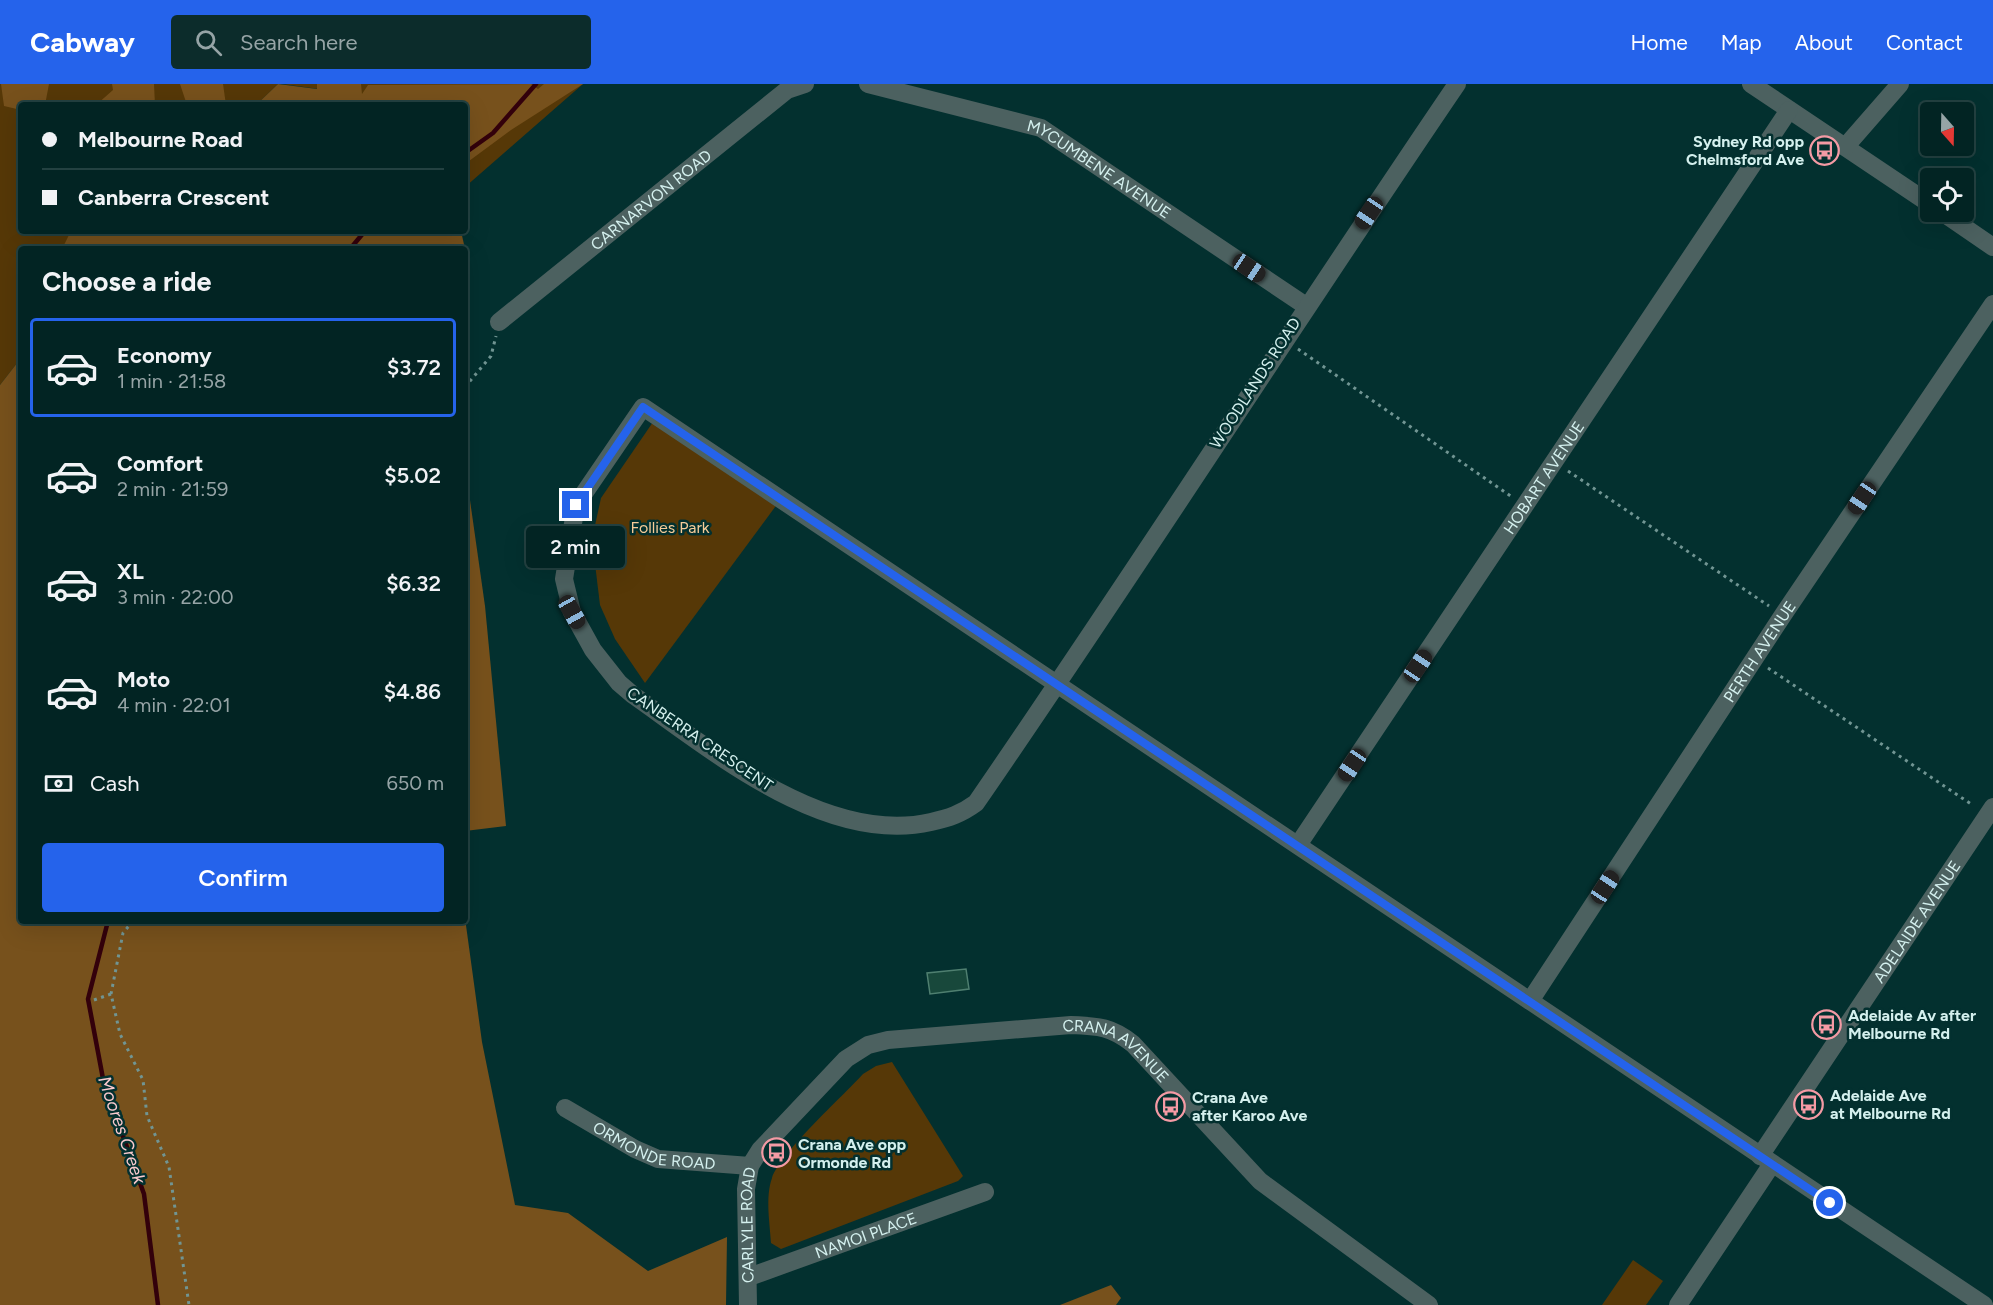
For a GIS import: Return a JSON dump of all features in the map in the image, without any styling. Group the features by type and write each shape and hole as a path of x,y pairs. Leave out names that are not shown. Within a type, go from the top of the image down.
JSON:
{"street":[{"name":"CARNARVON ROAD","path":"499,322 786,90 805,84"},
{"name":"MYCUMBENE AVENUE","path":"868,84 1041,128 1306,306"},
{"name":"WOODLANDS ROAD","path":"1057,685 1306,306 1457,84"},
{"path":"1751,84 1920,197"},
{"path":"1846,146 1900,84"},
{"name":"HOBART AVENUE","path":"1298,845 1789,110"},
{"path":"1956,222 1993,247"},
{"name":"PERTH AVENUE","path":"1530,1000 1783,615 1993,304"},
{"name":"CANBERRA CRESCENT","path":"643,407 1057,685 976,803 960,815 907,827 856,821 792,799 750,777 633,695 619,683 593,650 572,612 564,579 576,505 643,407"},
{"path":"1057,685 1984,1305"},
{"name":"ADELAIDE AVENUE","path":"1678,1305 1766,1160 1993,807"},
{"name":"CRANA AVENUE","path":"755,1158 846,1059 868,1045 888,1040 1071,1025 1095,1026 1117,1031 1133,1044 1260,1181 1429,1305"},
{"name":"ORMONDE ROAD","path":"566,1108 635,1149 658,1159 755,1158"},
{"name":"CARLYLE ROAD","path":"748,1305 746,1189 755,1158"},
{"name":"NAMOI PLACE","path":"749,1277 985,1192"}],"path":[{"path":"468,383 491,356 499,322"},
{"path":"1284,340 1525,506"},
{"path":"1554,462 1783,615"},
{"path":"1754,659 1971,804"},
{"path":"130,924 123,933 111,994 120,1034 143,1080 147,1116 169,1167 189,1305"},
{"path":"94,1000 111,994"}],"green space":[{"path":"0,84 278,84 259,102 18,102 18,234 125,234 115,246 18,246 18,362 0,385"},
{"path":"282,84 583,84 468,184 468,102 415,102"},
{"name":"Follies Park","path":"653,422 778,503 645,683 615,639 600,605 592,539 601,498"},
{"path":"892,1062 963,1176 958,1181 781,1249 771,1243 769,1194 777,1167 799,1140 863,1074 876,1066"},
{"path":"1633,1260 1663,1281 1646,1305 1602,1305"}],"shaded area":[{"path":"1,84 49,84 46,102 18,102 18,109 4,106"},
{"path":"112,84 154,84 155,102 99,102 113,90"},
{"path":"180,84 223,84 226,102 186,102"},
{"path":"278,84 317,89 317,84 361,84 362,94 368,85 531,84 538,89 544,84 583,84 511,130 468,162 468,102 259,102"},
{"path":"70,234 462,234 464,246 64,246"},
{"path":"18,362 18,924 466,924 482,1042 515,1205 568,1213 648,1271 727,1237 726,1305 0,1305 0,385"},
{"path":"468,486 485,606 506,826 468,831"},
{"path":"1111,1285 1121,1298 1116,1305 1060,1305"}],"building":[{"path":"966,969 969,989 930,994 927,973"}],"waterway":[{"name":"Moores Creek","path":"468,151 493,133 536,84"},
{"name":"Moores Creek","path":"352,246 362,234"},
{"name":"Moores Creek","path":"107,924 88,999 104,1084 144,1194 158,1305"}],"place":[{"name":"Sydney Rd opp Chelmsford Ave","path":"1825,150"},
{"name":"Adelaide Av after Melbourne Rd","path":"1827,1024"},
{"name":"Adelaide Ave at Melbourne Rd","path":"1809,1104"},
{"name":"Crana Ave after Karoo Ave","path":"1171,1106"},
{"name":"Crana Ave opp Ormonde Rd","path":"777,1153"}],"route":[{"path":"576,505 643,407 1830,1203"}]}
